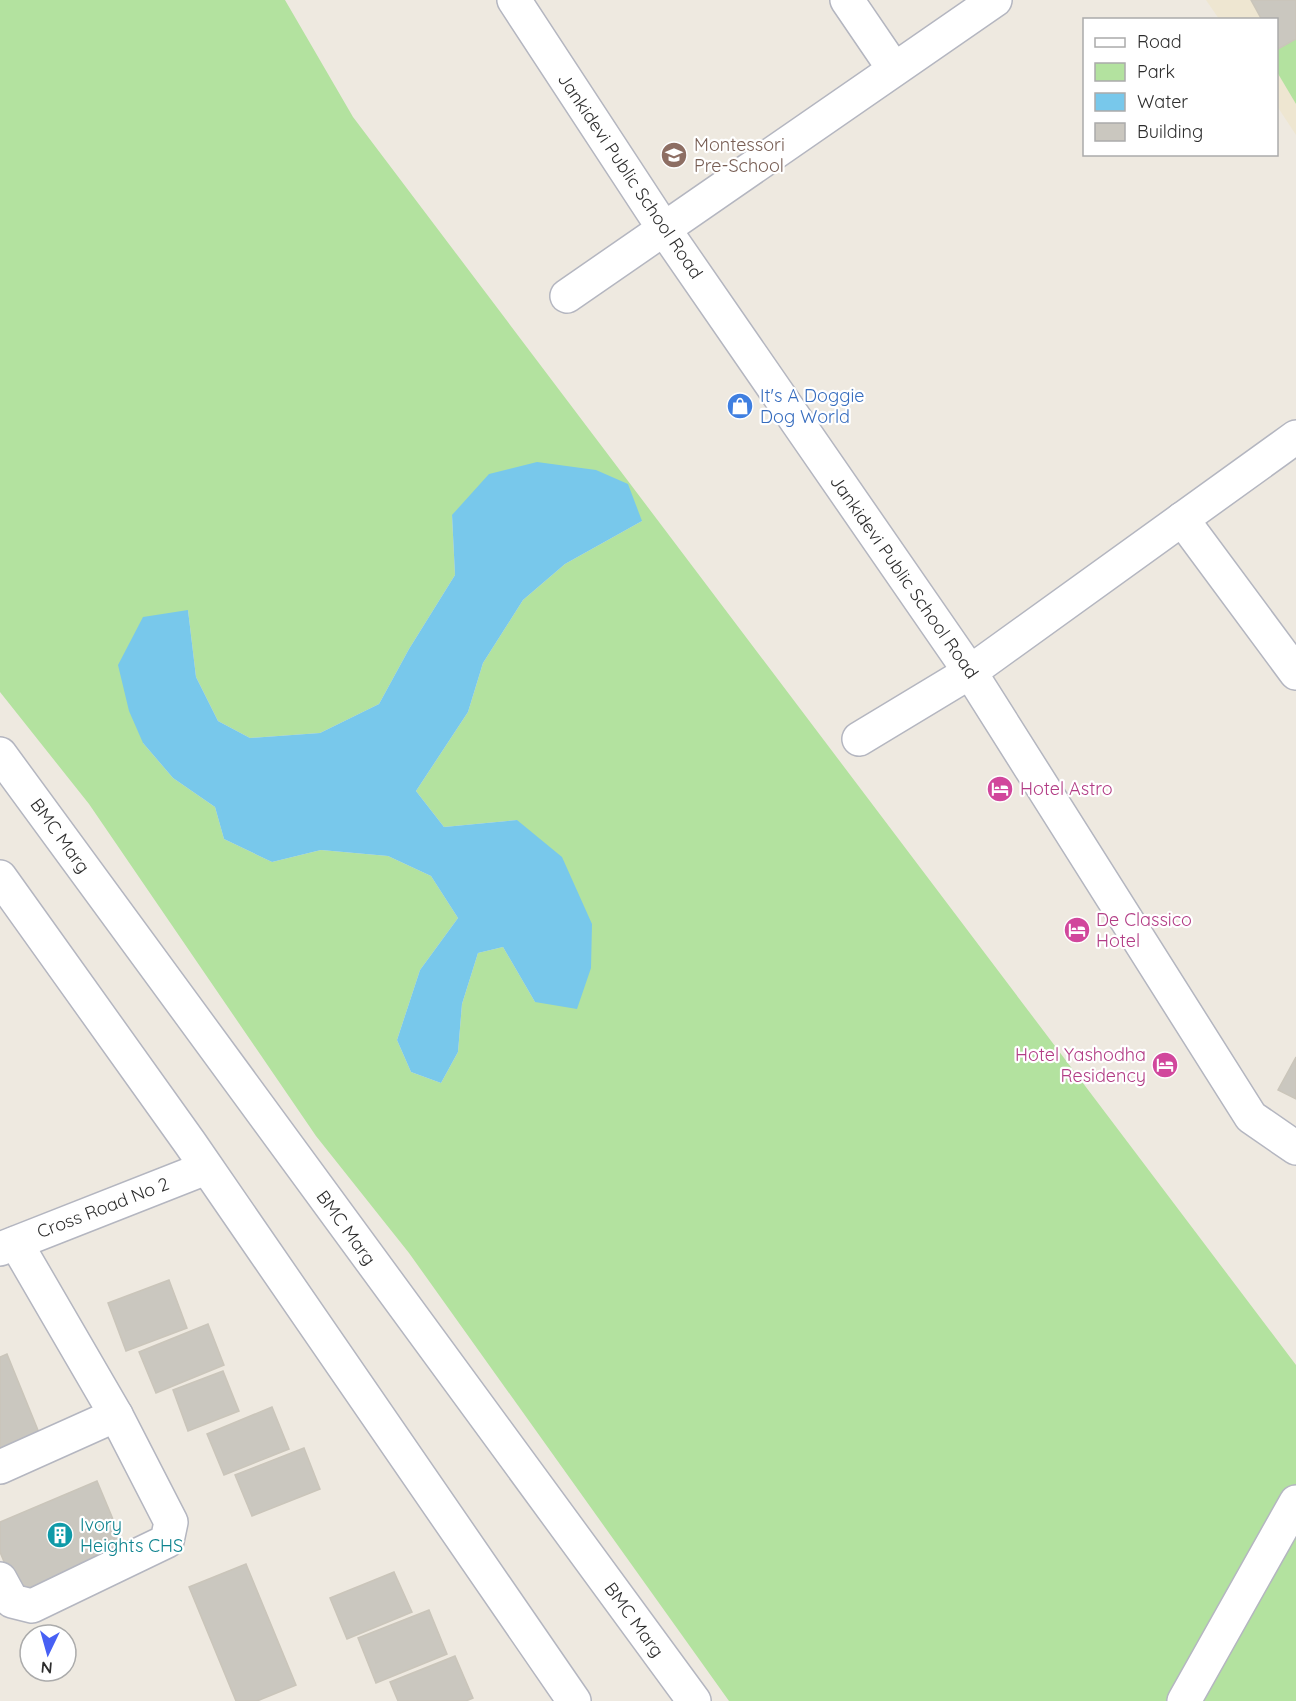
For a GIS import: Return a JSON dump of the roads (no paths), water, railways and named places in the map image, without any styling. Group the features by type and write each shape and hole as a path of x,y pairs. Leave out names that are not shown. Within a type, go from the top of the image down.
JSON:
{"street":[{"name":"Jankidevi Public School Road","path":"514,0 664,229 970,672 1251,1117 1296,1148"},
{"path":"847,0 894,69"},
{"path":"567,296 894,69 981,4"},
{"path":"859,739 970,672 1296,437"},
{"path":"1182,519 1296,673"},
{"name":"BMC Marg","path":"0,754 694,1701"},
{"path":"0,877 206,1168 574,1701"},
{"name":"Cross Road No 2","path":"8,1246 206,1168"},
{"path":"0,1579 12,1601 32,1606 167,1541 171,1522 116,1415 8,1246"},
{"path":"0,1467 116,1415"},
{"path":"1184,1701 1296,1502"}],"water":[{"path":"537,462 596,470 628,484 642,521 565,564 523,600 483,663 468,712 416,791 444,827 517,820 562,857 592,924 591,968 577,1009 535,1002 503,947 478,953 462,1004 458,1052 441,1083 411,1072 397,1040 420,970 458,918 431,876 388,856 321,850 272,862 224,839 215,807 173,778 143,743 129,711 118,665 143,617 188,610 196,677 218,721 250,738 320,733 379,704 409,649 455,575 452,515 489,474"}],"place":[{"name":"Montessori Pre-School","path":"674,155"},
{"name":"It's A Doggie Dog World","path":"740,406"},
{"name":"Hotel Astro","path":"1000,789"},
{"name":"De Classico Hotel","path":"1077,930"},
{"name":"Hotel Yashodha Residency","path":"1165,1065"},
{"name":"Ivory Heights CHS","path":"60,1535"}]}
